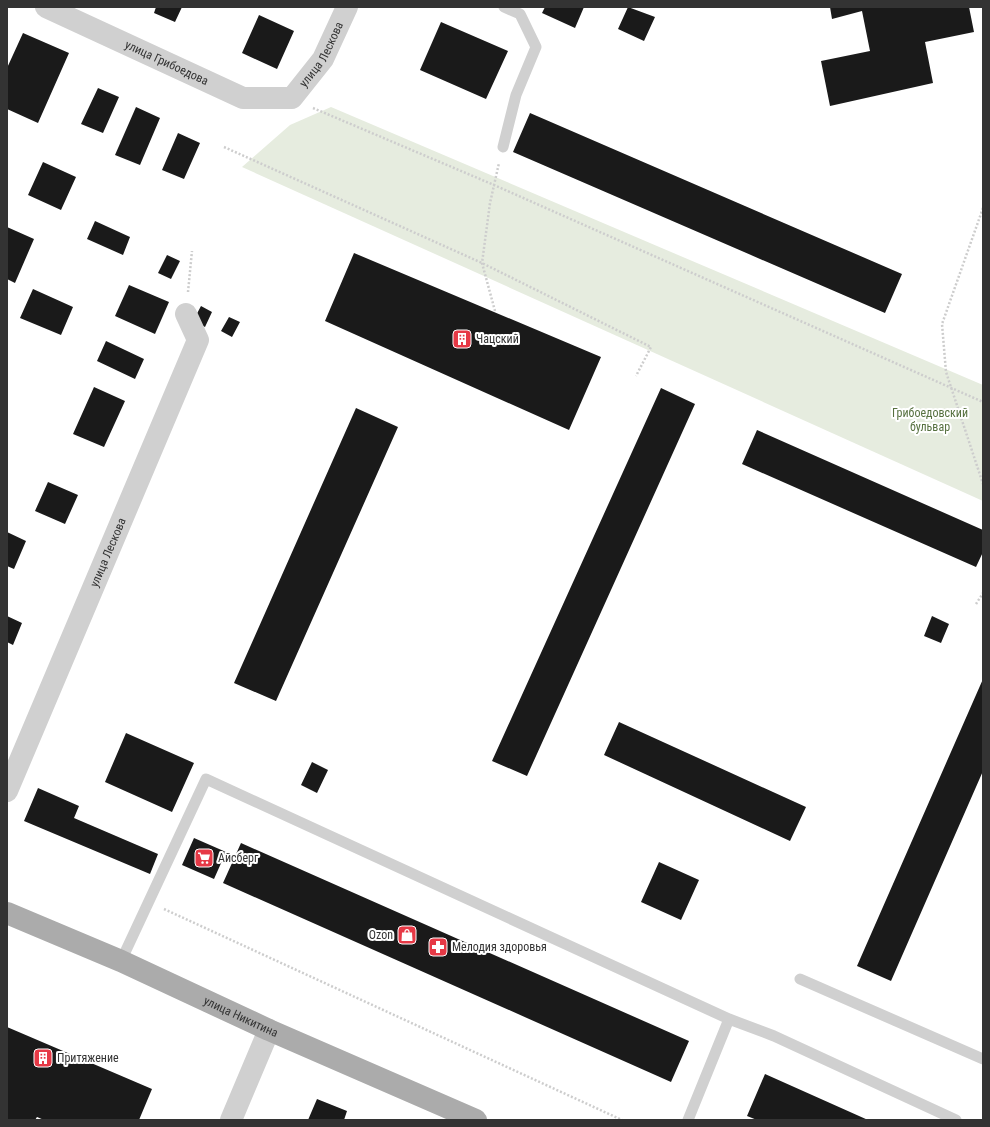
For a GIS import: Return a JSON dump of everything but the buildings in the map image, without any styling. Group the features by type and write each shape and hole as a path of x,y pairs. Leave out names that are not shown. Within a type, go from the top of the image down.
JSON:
{"main road":[{"name":"улица Никитина","path":"7,913 121,962 269,1030 476,1120"}],"street":[{"name":"улица Грибоедова","path":"46,7 243,98 292,98"},
{"name":"улица Лескова","path":"292,98 323,59 347,7"},
{"name":"улица Лескова","path":"7,790 198,340 186,314"},
{"path":"230,1120 269,1030"}],"lane":[{"path":"503,147 516,95 536,47 520,14 504,7"},
{"path":"121,962 206,779 729,1019 774,1036 956,1120"},
{"path":"800,979 983,1059"},
{"path":"688,1120 729,1019"}],"path":[{"path":"292,98 494,185 983,402"},
{"path":"224,147 482,263 651,347 636,376"},
{"path":"495,311 482,263 494,185 503,147"},
{"path":"983,208 942,324 946,372 983,484"},
{"path":"186,314 192,251"},
{"path":"976,604 983,593"},
{"path":"148,902 622,1120"}],"green space":[{"name":"Грибоедовский бульвар","path":"331,107 983,385 983,501 242,167 290,125"}],"place":[{"name":"Чацский","path":"462,339"},
{"name":"Айсберг","path":"204,858"},
{"name":"Ozon","path":"407,935"},
{"name":"Мелодия здоровья","path":"438,947"},
{"name":"Притяжение","path":"43,1058"}]}
